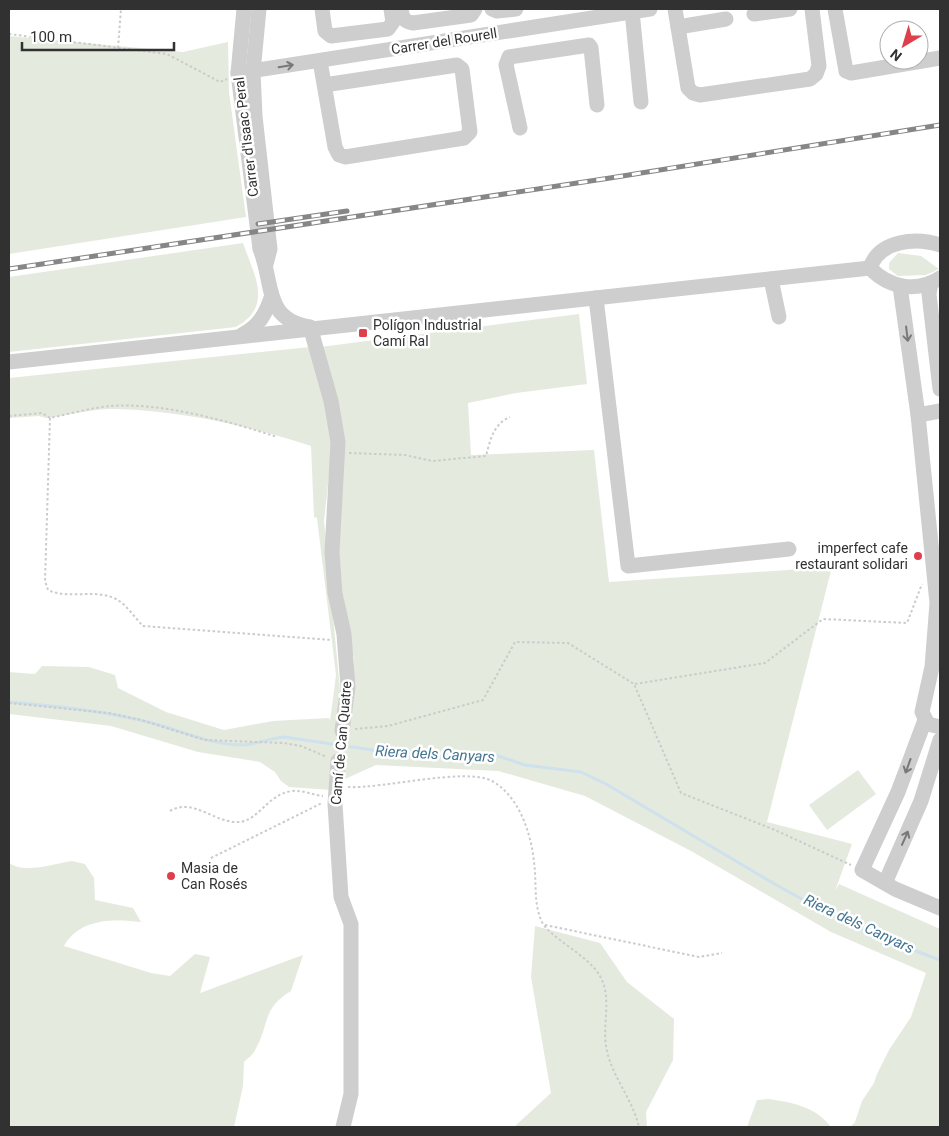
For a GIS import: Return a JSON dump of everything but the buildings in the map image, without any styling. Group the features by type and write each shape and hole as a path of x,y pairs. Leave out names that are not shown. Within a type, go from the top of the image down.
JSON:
{"street":[{"name":"Carrer d'Isaac Peral","path":"244,9 246,73 255,116 270,249 266,264 271,298"},
{"name":"Carrer d'Isaac Peral","path":"246,73 259,9"},
{"path":"322,9 325,31 328,35 337,36 388,29"},
{"path":"390,49 388,29 393,22 391,9"},
{"path":"401,9 407,22 436,21 471,15 475,9"},
{"path":"492,9 497,11 516,9"},
{"path":"675,9 688,88 693,93 700,95 810,79 816,74 819,66 812,9"},
{"path":"754,14 790,9"},
{"path":"835,9 846,71 851,73 940,58"},
{"name":"Carrer del Rourell","path":"246,73 553,23 588,13 635,10"},
{"path":"635,10 641,102"},
{"path":"678,27 726,19"},
{"path":"436,21 439,42"},
{"path":"553,23 560,49"},
{"path":"522,28 527,54"},
{"path":"337,36 340,57"},
{"path":"520,128 506,65 509,57 589,45 592,48 597,105"},
{"path":"320,61 324,85 335,147 339,154 345,157 464,138 470,132 462,69 457,65 324,85"},
{"path":"870,268 873,260 881,250 893,245 928,241 940,245"},
{"path":"9,362 870,268"},
{"path":"870,268 880,279 900,286 936,280"},
{"path":"771,279 779,317"},
{"path":"915,389 940,388 929,294 936,280"},
{"path":"900,286 918,415 934,504 936,533 937,604 932,667 922,712 925,720 934,727 940,727"},
{"path":"271,298 281,314 294,324 315,329"},
{"path":"240,336 260,322 271,298"},
{"path":"596,298 628,566 789,549"},
{"name":"Camí de Can Quatre","path":"315,329 331,401 337,449 332,552 335,593 344,641 348,687 342,731"},
{"path":"918,415 940,411"},
{"path":"925,703 930,699 940,698"},
{"path":"925,720 898,792 862,870 885,883 940,908"},
{"path":"885,883 921,801 940,740"},
{"name":"Camí de Can Quatre","path":"338,761 336,792 341,897 351,924 351,1094 343,1127"}],"path":[{"path":"118,48 121,9"},
{"path":"9,34 167,54 220,82 246,73"},
{"path":"9,416 42,413 50,418 110,406 142,408 225,420 277,437"},
{"path":"337,449 353,454 405,455 432,461 486,456 493,433 502,420 510,417"},
{"path":"50,418 45,581 48,590 56,594 105,594 118,600 143,626 344,641"},
{"path":"634,684 765,663 823,619 907,623 923,580"},
{"path":"342,731 388,726 484,700 516,642 568,643 634,684 681,793 775,830 862,870"},
{"path":"9,703 109,713 142,720 205,740 301,746 338,761"},
{"path":"170,811 178,806 189,807 224,820 238,822 256,814 274,797 292,791 336,792 354,788 462,776 491,781 510,796 517,807 531,842 536,903 543,924 591,964 600,977 606,994 606,1049 612,1066 635,1107 639,1127"},
{"path":"211,858 336,792"},
{"path":"543,924 699,957 722,953"}],"shaded area":[{"path":"9,36 183,52 228,42 229,92 246,217 9,254"},
{"path":"243,243 256,278 258,300 255,310 248,319 236,327 9,352 9,277"},
{"path":"898,253 921,256 939,269 926,275 898,276 889,269 889,263"},
{"path":"579,314 587,384 516,393 468,403 471,455 594,450 609,582 832,567 767,822 852,844 835,891 839,884 940,929 940,1127 850,1127 855,1122 862,1101 874,1083 889,1050 911,1017 926,973 831,932 691,851 585,796 498,771 376,765 345,779 331,790 289,787 281,781 275,772 260,762 198,752 111,726 9,714 9,672 35,674 42,666 89,667 115,675 118,688 166,712 224,730 273,721 329,718 330,721 336,675 317,518 314,517 311,446 240,426 191,416 142,410 108,409 46,418 39,416 9,418 9,378 310,347 330,410 332,448 324,521 340,690 354,684 354,659 342,589 337,527 344,446 320,347"},
{"path":"858,770 876,794 827,830 809,805"},
{"path":"72,861 85,864 94,878 95,900 133,908 141,922 109,921 88,925 71,937 64,946 151,973 170,976 195,954 210,957 200,993 303,955 291,991 281,998 270,1011 260,1041 252,1055 244,1062 243,1086 234,1127 9,1127 9,863 23,868 31,868"},
{"path":"535,926 600,943 627,982 674,1019 673,1060 646,1112 647,1127 514,1127 551,1093 531,977"},
{"path":"769,1099 795,1104 811,1110 831,1127 747,1127 757,1100"}],"waterway":[{"name":"Riera dels Canyars","path":"9,702 63,707 116,715 152,723 219,743 243,745 284,737 400,754 460,758 495,755 525,765 581,772 606,784 778,886 824,911 887,940 940,960"}],"railway":[{"path":"9,269 610,178 940,125"},
{"path":"258,224 347,211"}],"place":[{"name":"Polígon Industrial Camí Ral","path":"363,333"},
{"name":"imperfect cafe restaurant solidari","path":"918,556"},
{"name":"Masia de Can Rosés","path":"171,876"}]}
